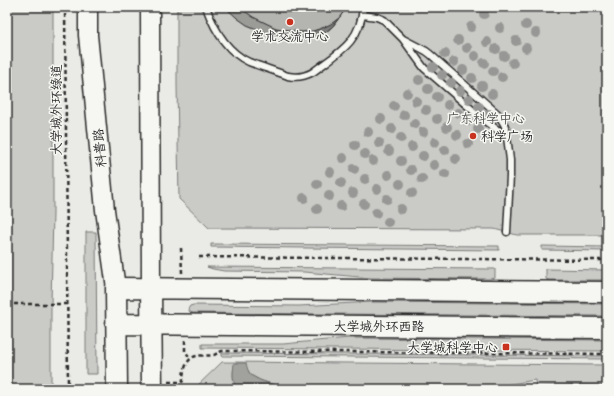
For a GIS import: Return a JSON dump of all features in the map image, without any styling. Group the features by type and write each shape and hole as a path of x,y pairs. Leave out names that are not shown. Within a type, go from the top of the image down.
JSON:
{"main road":[{"path":"117,389 116,288 607,292"},
{"path":"151,288 151,325 159,386"},
{"name":"大学城外环西路","path":"116,324 607,328"}],"street":[{"name":"科普路","path":"88,7 88,35 105,210 116,288"},
{"path":"150,7 151,288"}],"lane":[{"path":"206,7 216,30 232,50 249,62 294,77 306,76 313,72 350,42 361,24 363,7"},
{"path":"363,15 377,17 384,20 403,39 424,68 485,121 499,130 507,140"},
{"path":"403,39 426,51 498,114 504,124 509,150 510,176 507,232"}],"path":[{"name":"大学城外环绿道","path":"66,7 68,389"},
{"path":"199,257 607,260"},
{"path":"7,304 68,304"},
{"path":"181,389 183,385 185,367 191,359 200,355 214,355 222,350 607,354"},
{"path":"185,351 191,359"},
{"path":"159,386 183,382"}],"green space":[{"path":"7,7 53,7 51,389 7,389"},
{"name":"广东科学中心","path":"177,7 607,7 607,235 517,235 494,229 209,228 179,199"},
{"path":"86,232 96,232 97,374 86,374"},
{"path":"211,244 499,246 499,250 211,247"},
{"path":"542,246 607,247 607,251 542,250"},
{"path":"207,267 495,269 495,278 371,278 304,272 224,271"},
{"path":"546,269 607,270 607,280 549,280 546,279"},
{"path":"373,302 607,304 607,316 193,313 188,309 193,305 299,306"},
{"path":"349,338 607,340 607,351 202,348 202,344 283,344"},
{"path":"222,353 607,356 607,359 222,356"},
{"path":"222,362 607,365 607,386 575,385 536,388 535,380 487,389 288,389 260,380 251,375 248,370 235,363 233,376 237,389 194,389"}],"shaded area":[{"path":"234,363 246,363 249,372 254,377 269,384 288,389 237,389 235,386 233,373"}],"building":[{"name":"学术交流中心","path":"239,7 347,7 339,18 331,24 313,31 302,32 276,28 253,17"}],"place":[{"name":"学术交流中心","path":"290,22"},
{"name":"科学广场","path":"473,136"},
{"name":"大学城科学中心","path":"506,347"}]}
